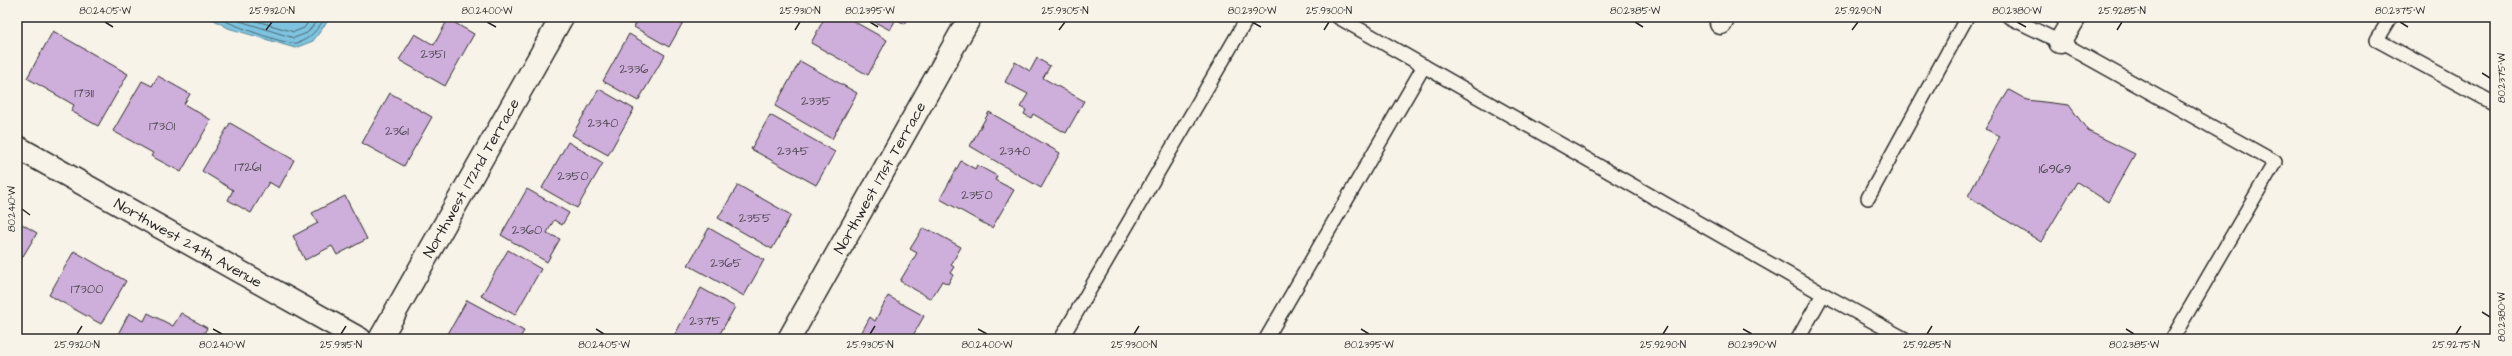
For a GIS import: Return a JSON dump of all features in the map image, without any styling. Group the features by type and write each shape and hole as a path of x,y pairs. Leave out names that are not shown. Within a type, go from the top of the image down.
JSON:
{"street":[{"name":"Northwest 172nd Terrace","path":"380,339 562,17"},
{"name":"Northwest 171st Terrace","path":"789,339 970,17"},
{"path":"2060,42 2075,17"},
{"name":"Northwest 24th Avenue","path":"17,147 360,339"}],"lane":[{"path":"1061,339 1248,17"},
{"path":"1338,17 1823,294 1905,339"},
{"path":"1868,198 1967,17"},
{"path":"2009,17 2060,42 2275,162 2172,339"},
{"path":"2391,17 2377,40 2495,104"},
{"path":"1266,339 1424,66"},
{"path":"1798,339 1823,294"}],"water":[{"path":"209,17 331,17 313,41 295,48 228,28"}],"building":[{"path":"640,17 686,17 669,47 634,27"},
{"path":"825,17 846,17 887,40 868,75 811,43"},
{"path":"870,17 909,17 905,24 896,19 890,30 869,19"},
{"path":"448,19 474,34 445,86 399,60 415,34 434,45"},
{"path":"53,31 128,74 98,126 71,111 74,105 27,78"},
{"path":"629,34 665,55 638,101 603,81"},
{"path":"1037,58 1050,66 1043,78 1084,101 1066,133 1033,114 1031,118 1024,114 1026,110 1020,107 1028,94 1005,82 1015,62 1030,71"},
{"path":"800,61 857,93 832,139 775,106"},
{"path":"158,76 190,94 184,104 211,120 181,172 151,156 153,153 113,131 142,81 152,86"},
{"path":"599,89 634,109 608,155 572,135"},
{"path":"2009,90 2027,100 2069,105 2088,131 2135,154 2108,202 2077,182 2041,242 1968,196 2000,136 1985,129"},
{"path":"390,93 432,117 404,166 362,143"},
{"path":"989,112 1060,153 1041,188 970,146"},
{"path":"770,115 835,152 816,185 751,149"},
{"path":"230,123 294,160 279,188 269,182 251,213 228,200 233,190 202,171"},
{"path":"568,142 603,163 577,208 542,188"},
{"path":"961,161 975,169 977,165 997,176 995,180 1014,190 992,228 940,199"},
{"path":"738,185 791,215 772,249 718,218"},
{"path":"527,189 569,213 562,225 554,220 547,233 560,239 547,262 501,235"},
{"path":"345,196 367,239 337,255 332,246 305,260 293,236 318,223 312,213"},
{"path":"17,221 37,233 17,266"},
{"path":"709,228 764,260 744,296 688,265"},
{"path":"923,228 930,230 961,247 951,265 954,267 950,273 953,275 948,284 942,281 931,299 900,281 917,253 910,249"},
{"path":"508,250 541,269 515,315 481,296"},
{"path":"74,251 126,281 101,324 49,295"},
{"path":"701,288 735,307 717,339 685,339 675,334"},
{"path":"888,296 924,316 911,339 858,339 870,317 875,321"},
{"path":"467,300 524,331 519,339 445,339"},
{"path":"129,313 144,321 148,313 173,326 181,313 207,328 201,339 123,339 117,336"}]}
